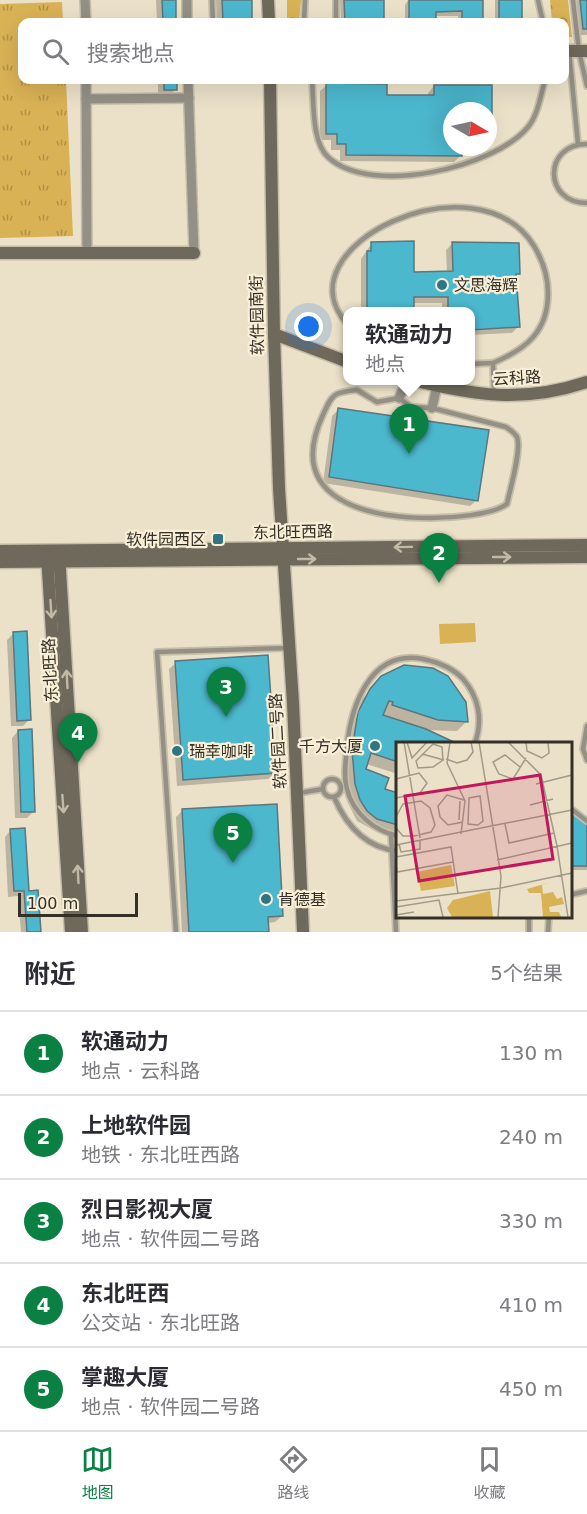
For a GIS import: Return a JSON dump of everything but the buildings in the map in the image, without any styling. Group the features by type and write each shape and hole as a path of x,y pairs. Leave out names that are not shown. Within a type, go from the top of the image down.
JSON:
{"street":[{"path":"85,0 86,18"},
{"path":"187,0 187,18"},
{"path":"268,0 269,18"},
{"path":"86,84 87,254"},
{"path":"0,253 194,253 188,84"},
{"name":"软件园南街","path":"270,84 274,334 283,554"},
{"path":"86,99 189,98"},
{"path":"274,334 343,360"},
{"name":"云科路","path":"432,385 494,396 551,393 587,382"},
{"path":"399,398 405,385"},
{"path":"432,408 437,386"},
{"name":"东北旺西路","path":"283,554 587,545"},
{"name":"东北旺西路","path":"0,551 53,556 283,554 587,557"},
{"name":"软件园二号路","path":"283,554 290,648 303,932"},
{"name":"东北旺西路","path":"0,562 53,556"},
{"name":"东北旺路","path":"53,556 71,932"},
{"name":"东北旺路","path":"53,556 82,932"}],"lane":[{"path":"212,0 213,18"},
{"path":"304,18 305,0"},
{"path":"336,0 336,18"},
{"path":"538,0 542,18"},
{"path":"573,0 578,144"},
{"path":"575,51 587,86"},
{"path":"312,84 316,133 328,158 355,173 387,177 444,169 482,158 511,143 529,125 544,84"},
{"path":"587,144 578,144 561,154 554,172 555,182 567,198 587,202"},
{"path":"343,319 332,297 334,275 342,260 369,232 410,213 447,207 482,209 508,218 527,236 543,261 548,283 545,316 532,341 513,354 493,363 475,364"},
{"path":"493,363 494,396"},
{"path":"357,390 377,402 399,398 411,407 432,408 506,427 514,433 518,439 507,504 501,508 458,518 420,518 345,504 326,489 318,478 312,459 315,432 331,397 339,391 357,390"},
{"path":"176,932 157,652 290,648"},
{"path":"334,797 339,794 344,785 349,723 356,700 367,681 390,662 399,659 428,660 460,675 470,687 477,703 480,720 475,742"},
{"path":"587,726 583,749 587,760"},
{"path":"323,789 327,780 333,778 344,785 355,806 368,822 396,835"},
{"path":"297,793 323,789"},
{"path":"323,789 326,794 334,797 346,820 357,833 374,845 396,851"},
{"path":"572,810 587,821"},
{"path":"391,834 396,932"},
{"path":"572,895 587,891"},
{"path":"394,917 396,913"},
{"path":"548,932 549,917"}],"green space":[{"path":"287,0 301,0 299,18 287,18"},
{"path":"550,0 568,0 572,37 569,37 569,18 552,18"},
{"path":"62,2 63,18 18,18 18,84 66,84 73,236 0,238 0,4"},
{"path":"475,623 476,642 440,644 439,624"}],"place":[{"name":"文思海辉","path":"442,285"},
{"name":"软通动力","path":"409,454"},
{"name":"软件园西区","path":"218,539"},
{"name":"上地软件园","path":"439,583"},
{"name":"烈日影视大厦","path":"226,717"},
{"name":"千方大厦","path":"375,746"},
{"name":"瑞幸咖啡","path":"177,751"},
{"name":"东北旺西","path":"78,763"},
{"name":"掌趣大厦","path":"233,863"},
{"name":"肯德基","path":"266,899"}]}
